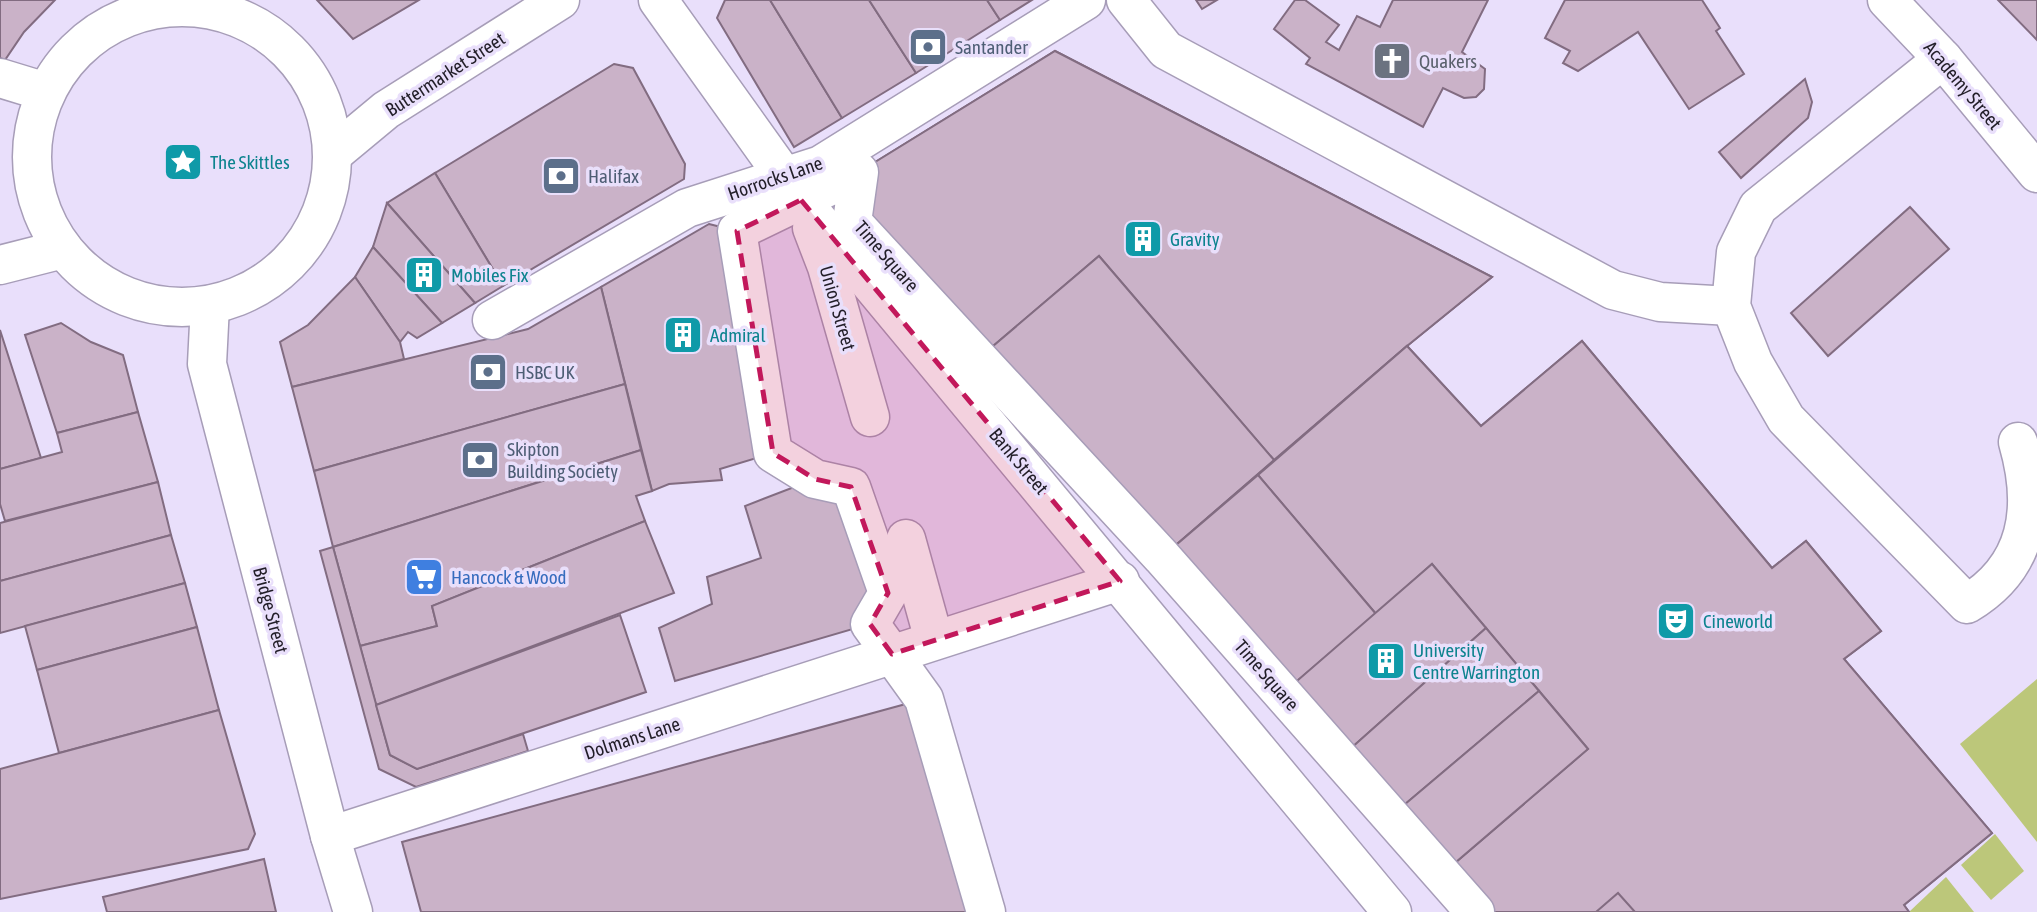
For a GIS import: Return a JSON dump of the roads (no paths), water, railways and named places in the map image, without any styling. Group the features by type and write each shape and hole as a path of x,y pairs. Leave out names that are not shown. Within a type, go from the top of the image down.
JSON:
{"street":[{"name":"Buttermarket Street","path":"333,154 386,110 560,0"},
{"name":"Bank Street","path":"658,0 792,188 1392,912"},
{"name":"Horrocks Lane","path":"492,320 687,208 792,188 821,164 1086,0"},
{"path":"1126,0 1166,50 1612,289 1660,302 1731,306"},
{"name":"Academy Street","path":"1887,0 1943,59 2037,173"},
{"path":"196,4 239,17 277,40 307,71 326,110 333,154 328,196 323,209 312,234 285,268 250,291 210,305 168,307 128,297 93,278 64,249 42,212 32,170 34,127 46,92 66,61 92,36 124,18 159,8 196,4"},
{"path":"1943,59 1758,207 1736,252 1731,306 1754,362 1786,419 1967,604 1994,588 2017,554 2028,525 2030,496 2026,463 2018,442"},
{"path":"0,78 46,92"},
{"name":"Time Square","path":"986,912 924,699 870,624 888,593 851,487 816,480 773,453 737,231 792,188 859,172 852,222 1162,557 1475,912"},
{"name":"Union Street","path":"792,188 827,267 870,417"},
{"path":"0,265 64,249"},
{"name":"Bridge Street","path":"210,305 207,364 330,836 353,912"},
{"path":"906,539 934,640"},
{"name":"Dolmans Lane","path":"330,836 1119,581"}],"place":[{"name":"Santander","path":"928,47"},
{"name":"Quakers","path":"1392,61"},
{"name":"The Skittles","path":"183,162"},
{"name":"Halifax","path":"561,176"},
{"name":"Gravity","path":"1143,239"},
{"name":"Mobiles Fix","path":"424,275"},
{"name":"Admiral","path":"683,335"},
{"name":"HSBC UK","path":"488,372"},
{"name":"Skipton Building Society","path":"480,460"},
{"name":"Hancock & Wood","path":"424,577"},
{"name":"Cineworld","path":"1676,621"},
{"name":"University Centre Warrington","path":"1386,661"}]}
